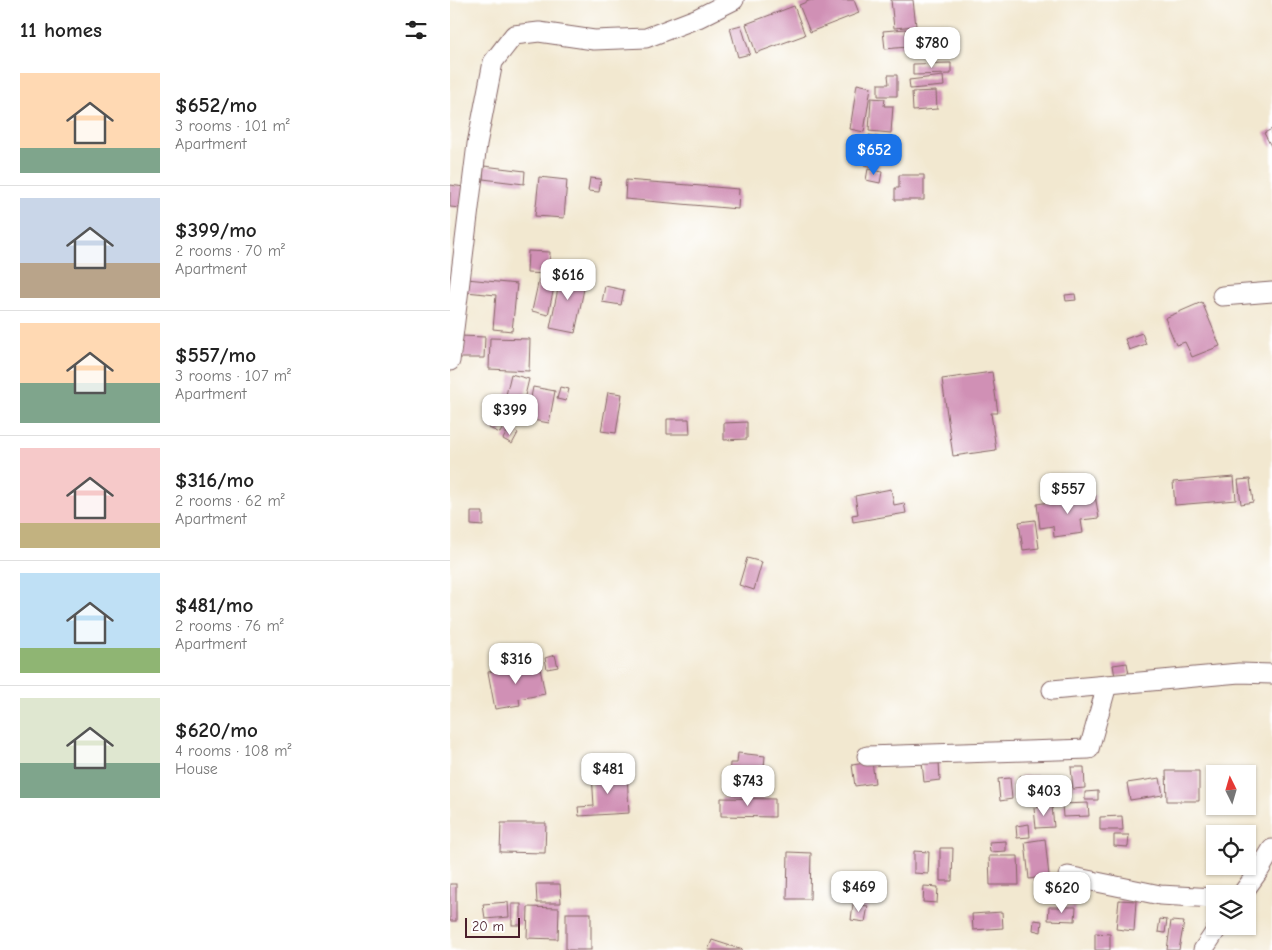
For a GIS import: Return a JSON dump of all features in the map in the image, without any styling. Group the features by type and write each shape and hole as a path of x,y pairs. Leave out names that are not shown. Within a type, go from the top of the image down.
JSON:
{"street":[{"path":"450,361 478,144 493,62 514,35 539,32 594,40 646,38 698,18 734,0"},
{"path":"1222,296 1272,292"},
{"path":"1052,690 1239,673 1272,674"},
{"path":"867,756 1089,749 1107,685"},
{"path":"1248,885 1272,849"},
{"path":"1068,876 1160,895 1206,898"},
{"path":"1203,950 1213,935"}],"building":[{"path":"811,0 854,0 859,13 810,32 799,5"},
{"path":"891,0 913,0 916,26 894,28"},
{"path":"794,6 805,35 756,53 746,24"},
{"path":"741,25 750,54 738,57 730,28"},
{"path":"906,29 907,47 885,49 883,31"},
{"path":"951,63 951,74 913,75 913,64"},
{"path":"888,75 897,75 897,96 878,96 878,84 889,84"},
{"path":"943,76 944,86 910,89 909,80"},
{"path":"857,84 871,87 864,132 850,129"},
{"path":"936,91 937,109 913,111 912,92"},
{"path":"871,98 885,99 884,106 893,106 891,133 869,131"},
{"path":"1272,129 1272,148 1264,133"},
{"path":"869,135 883,138 878,168 864,165"},
{"path":"484,166 525,171 524,184 483,179"},
{"path":"868,169 882,172 880,183 866,180"},
{"path":"899,175 924,175 924,200 895,200 895,188 899,188"},
{"path":"539,177 567,180 564,218 535,216"},
{"path":"590,178 601,179 599,192 588,191"},
{"path":"626,180 739,189 738,209 625,199"},
{"path":"450,185 464,187 461,208 450,207"},
{"path":"528,251 550,252 549,274 527,273"},
{"path":"562,269 587,274 575,333 550,328"},
{"path":"467,279 517,284 512,331 493,329 496,295 466,292"},
{"path":"539,279 555,283 548,315 532,311"},
{"path":"605,286 624,290 621,305 602,302"},
{"path":"1075,294 1076,300 1066,301 1065,295"},
{"path":"1202,302 1220,346 1192,357 1185,342 1176,345 1165,318"},
{"path":"1142,333 1146,344 1129,350 1125,339"},
{"path":"461,336 485,337 484,358 460,358"},
{"path":"490,338 530,339 529,371 489,369"},
{"path":"992,372 998,413 991,413 996,450 953,456 942,379"},
{"path":"511,374 529,379 524,400 506,395"},
{"path":"533,387 555,391 549,423 527,419"},
{"path":"560,387 569,389 566,401 557,399"},
{"path":"608,392 622,394 616,433 601,431"},
{"path":"493,418 505,423 500,433 489,428"},
{"path":"667,419 689,419 690,434 667,434"},
{"path":"747,422 747,439 724,440 724,423"},
{"path":"509,428 518,433 512,444 503,439"},
{"path":"1234,477 1236,500 1175,505 1173,482"},
{"path":"1250,479 1253,502 1241,504 1238,480"},
{"path":"891,489 894,505 904,503 906,513 853,522 852,515 858,514 855,496"},
{"path":"1095,495 1099,518 1081,520 1083,533 1054,537 1053,526 1040,528 1037,504"},
{"path":"471,512 483,512 483,526 471,525"},
{"path":"1035,520 1039,548 1023,550 1019,522"},
{"path":"747,558 762,562 754,590 739,585"},
{"path":"555,655 558,667 547,669 545,658"},
{"path":"539,663 545,694 519,699 520,705 495,709 488,672"},
{"path":"1127,663 1129,674 1115,677 1113,665"},
{"path":"738,753 765,756 762,791 736,789 737,778 729,778 730,763 737,763"},
{"path":"939,761 940,780 924,782 922,762"},
{"path":"872,762 875,783 855,786 852,765"},
{"path":"1071,767 1084,767 1085,788 1073,789"},
{"path":"1166,771 1199,771 1199,801 1167,801"},
{"path":"627,772 629,813 579,816 578,807 594,806 592,774"},
{"path":"1037,775 1039,793 1021,794 1020,776"},
{"path":"1010,778 1012,799 1000,801 998,779"},
{"path":"1160,778 1163,795 1130,800 1127,783"},
{"path":"1098,791 1098,800 1085,800 1085,792"},
{"path":"721,798 775,799 775,817 721,816"},
{"path":"1088,803 1089,816 1063,817 1062,804"},
{"path":"1052,806 1054,827 1036,828 1034,808"},
{"path":"1122,816 1123,830 1100,830 1100,817"},
{"path":"501,823 546,823 545,853 500,852"},
{"path":"1029,824 1030,837 1017,838 1016,826"},
{"path":"1114,835 1129,835 1128,847 1114,846"},
{"path":"1045,839 1049,876 1029,879 1025,842"},
{"path":"1006,841 1006,851 990,852 989,842"},
{"path":"940,848 953,848 952,881 940,881"},
{"path":"914,851 929,852 928,874 914,873"},
{"path":"788,852 811,853 810,899 787,899"},
{"path":"989,856 1018,856 1019,885 990,885"},
{"path":"450,884 456,884 456,921 450,921"},
{"path":"536,884 560,884 561,903 537,903"},
{"path":"924,886 938,887 937,903 923,902"},
{"path":"1119,900 1136,901 1134,931 1116,929"},
{"path":"508,902 509,917 485,919 483,904"},
{"path":"512,904 521,904 521,925 512,925"},
{"path":"853,904 868,906 865,922 851,920"},
{"path":"528,907 559,908 558,939 527,938"},
{"path":"1049,907 1076,907 1075,921 1048,920"},
{"path":"1002,912 1003,928 973,930 972,914"},
{"path":"566,913 591,913 591,950 566,950"},
{"path":"1160,919 1167,920 1165,933 1158,932"},
{"path":"1034,920 1042,921 1041,932 1033,930"},
{"path":"1171,921 1184,922 1179,950 1167,950"},
{"path":"1095,933 1110,934 1110,950 1095,950"},
{"path":"712,940 743,950 708,950"}]}
